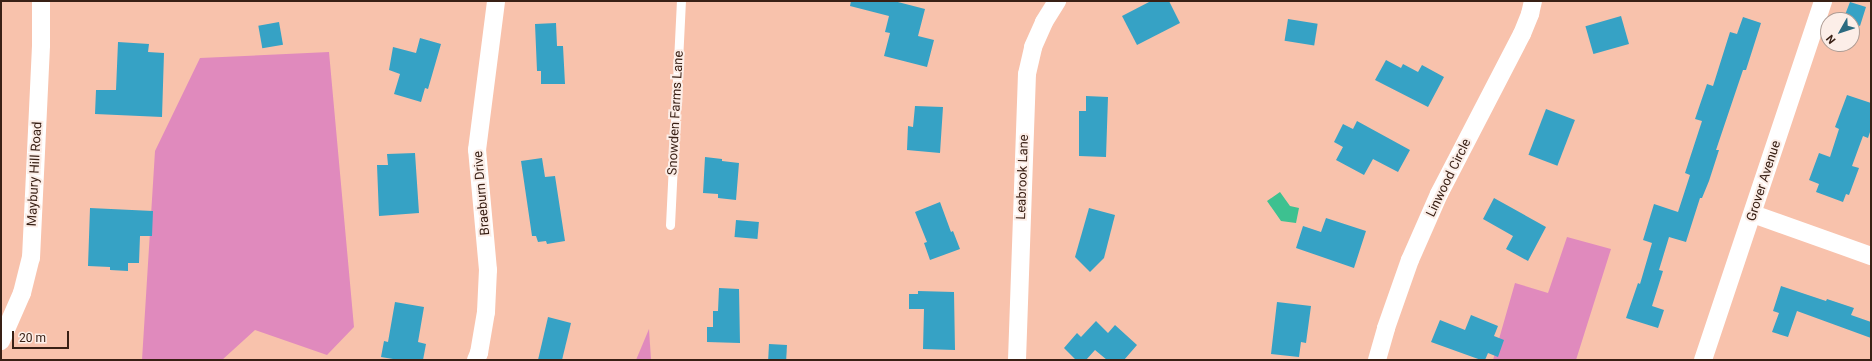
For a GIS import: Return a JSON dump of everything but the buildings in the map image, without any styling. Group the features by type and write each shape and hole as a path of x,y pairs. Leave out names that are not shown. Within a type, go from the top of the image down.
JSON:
{"street":[{"name":"Maybury Hill Road","path":"1,341 22,292 31,258 41,44 41,1"},
{"name":"Braeburn Drive","path":"476,360 479,354 486,312 488,270 477,150 496,1"},
{"name":"Leabrook Lane","path":"1017,360 1027,74 1036,40 1044,22 1057,1"},
{"name":"Linwood Circle","path":"1377,360 1386,328 1410,260 1439,194 1522,34 1530,14 1533,1"},
{"name":"Grover Avenue","path":"1703,360 1823,1"},
{"path":"1753,214 1871,256"}],"lane":[{"name":"Snowden Farms Lane","path":"670,225 682,1"}],"shaded area":[{"path":"329,52 354,327 327,355 255,330 222,360 142,360 155,151 200,58"},
{"path":"1280,192 1290,206 1299,208 1296,223 1281,221 1267,201"},
{"path":"1567,237 1611,249 1576,360 1493,360 1515,283 1548,293"},
{"path":"649,329 651,360 636,360"}]}
